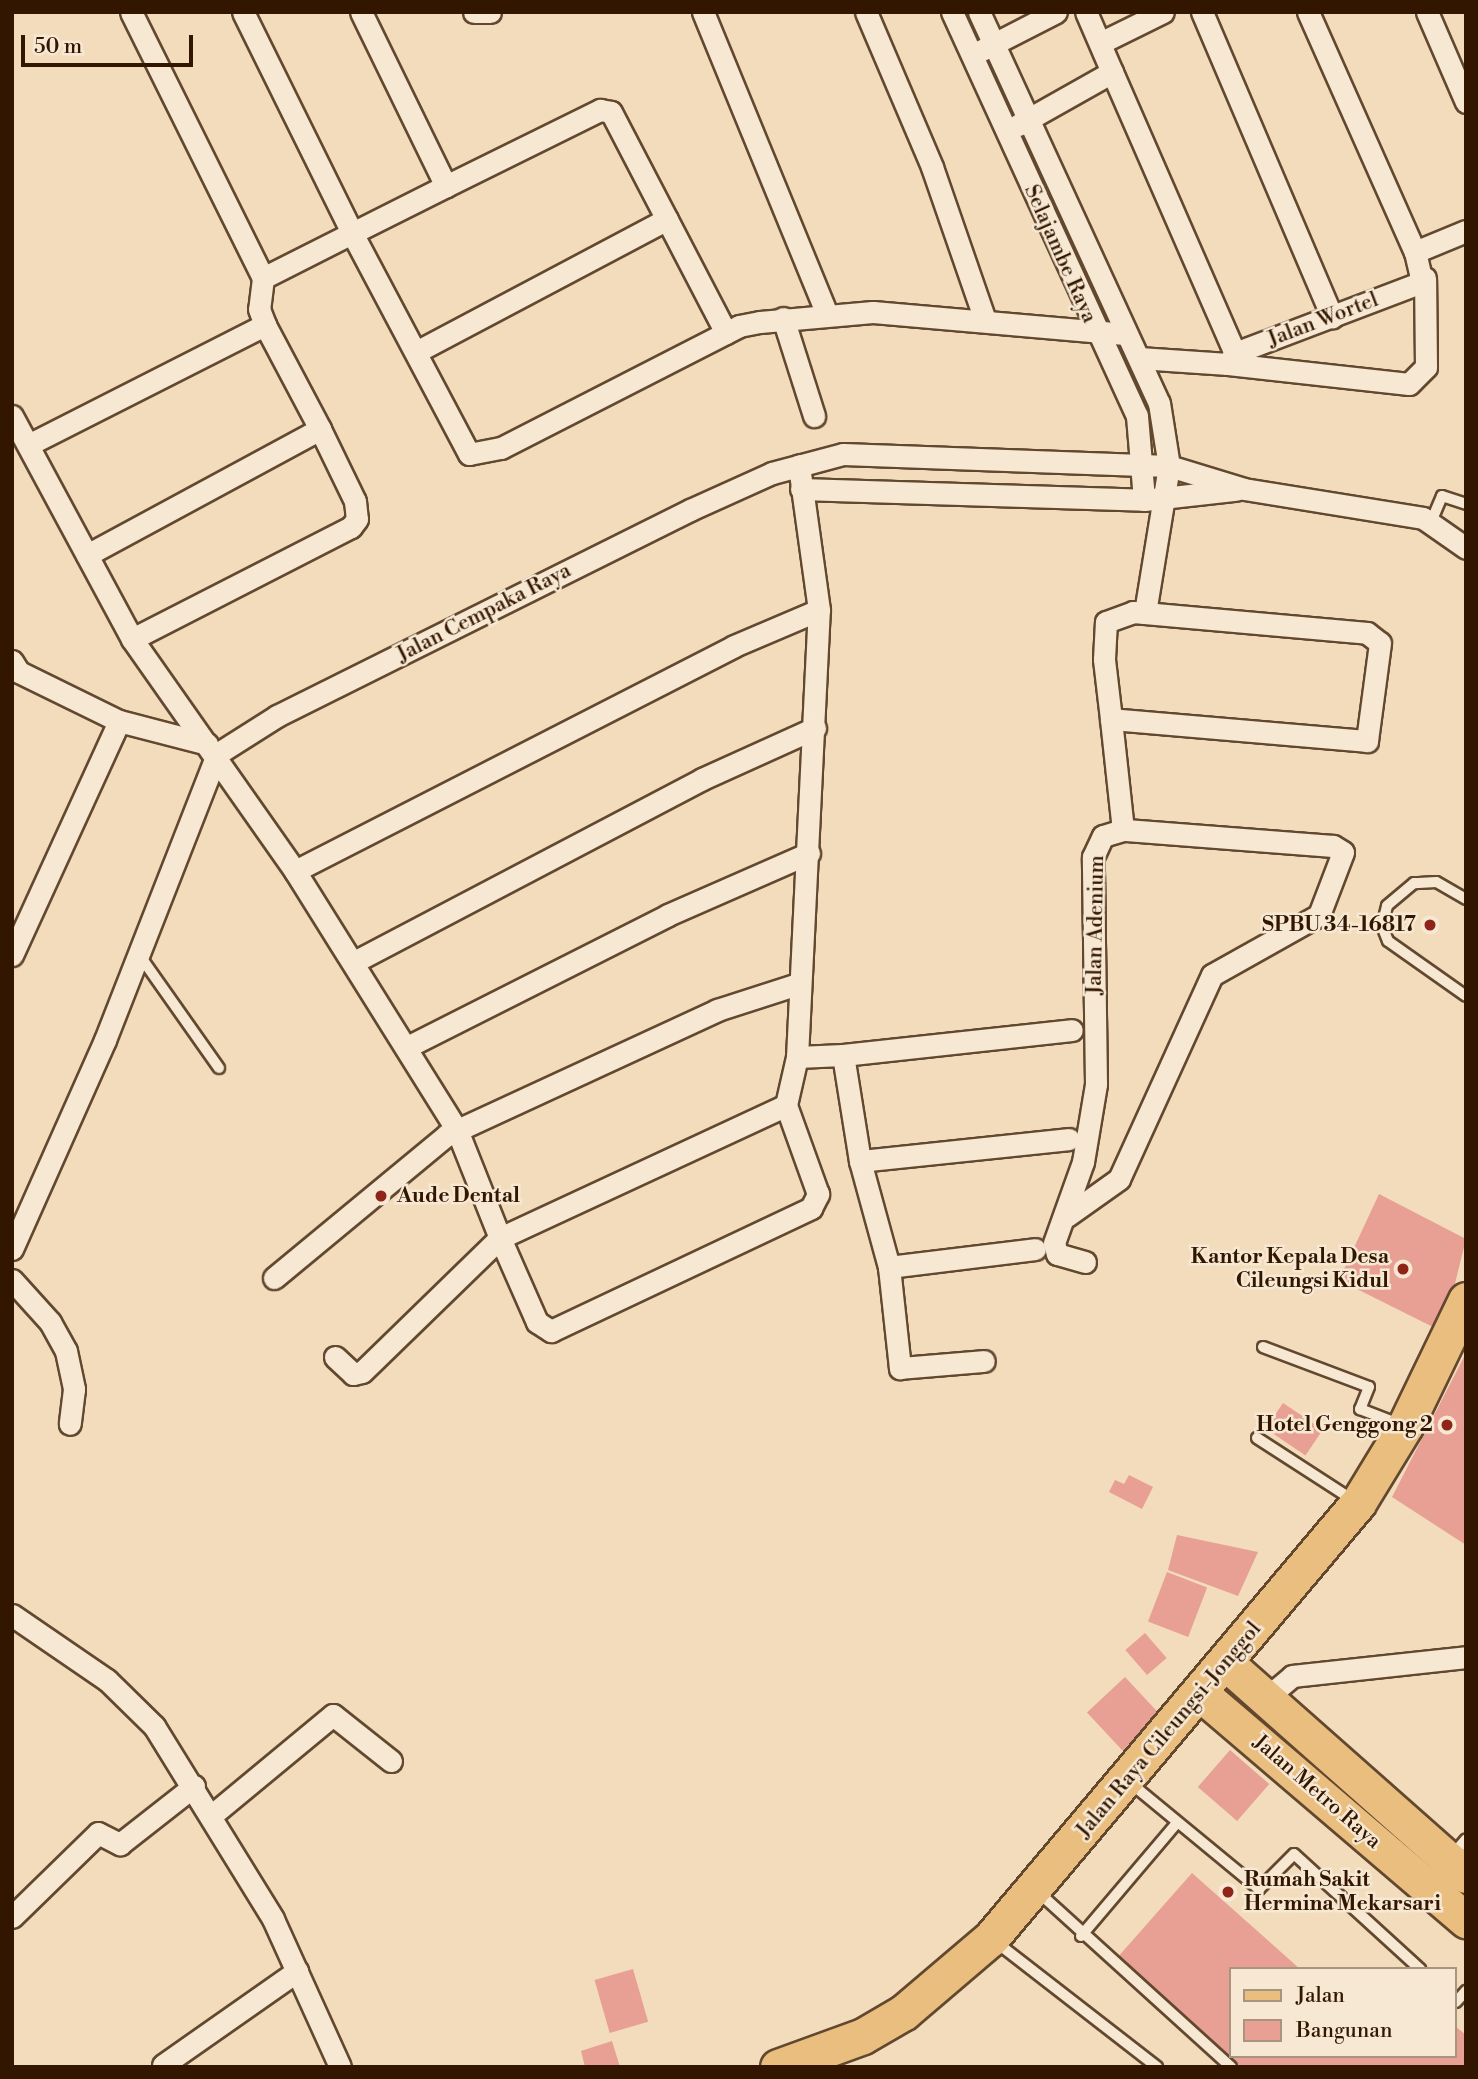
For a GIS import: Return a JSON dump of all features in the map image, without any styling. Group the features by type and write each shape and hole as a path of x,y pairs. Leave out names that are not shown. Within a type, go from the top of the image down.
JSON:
{"main road":[{"name":"Jalan Raya Cileungsi-Jonggol","path":"778,2067 863,2036 904,2012 991,1938 1226,1663 1358,1503 1405,1426 1466,1300"},
{"name":"Jalan Metro Raya","path":"1226,1663 1265,1699 1460,1859"},
{"name":"Jalan Metro Raya","path":"1200,1693 1466,1920"}],"street":[{"path":"131,12 263,278 259,309 265,325 355,501 357,519 351,527 132,639"},
{"path":"243,12 352,233 416,352 451,431 477,456 733,329 760,322 826,312 985,320 1125,334"},
{"path":"361,12 446,186"},
{"path":"474,12 490,12"},
{"path":"703,12 826,312"},
{"path":"866,12 932,167 985,320"},
{"name":"Selajambe Raya","path":"952,12 1095,333 1138,416 1145,465 1144,500"},
{"path":"979,12 1159,403 1169,466 1166,498 1145,614 1376,636 1371,735 1359,741 1111,719"},
{"path":"971,55 1056,12"},
{"path":"1086,12 1231,358 1409,384 1426,367 1425,278 1308,12"},
{"path":"1100,43 1163,12"},
{"path":"1202,12 1332,317"},
{"path":"1427,12 1466,102"},
{"path":"1006,131 1112,72"},
{"path":"263,278 603,110 613,115 667,219 733,329"},
{"path":"416,352 667,219"},
{"path":"1415,252 1466,231"},
{"name":"Jalan Wortel","path":"1139,358 1231,358 1425,278"},
{"path":"783,318 814,416"},
{"path":"28,445 265,325"},
{"path":"12,416 132,639 212,749 295,871 407,1047 452,1132 497,1240 537,1322 551,1331 811,1208 818,1194 786,1105"},
{"path":"87,555 320,429"},
{"path":"984,1361 900,1367 889,1267 860,1161 798,984 809,853 819,610 814,460 1169,466 1244,489 1432,522 1466,548"},
{"name":"Jalan Cempaka Raya","path":"212,749 756,480 814,460"},
{"path":"815,488 1144,500 1244,489"},
{"path":"295,871 703,662 819,610"},
{"name":"Jalan Adenium","path":"1085,1262 1054,1248 1067,1216 1096,1084 1093,857 1103,836 1123,830 1104,628 1114,614 1145,614"},
{"path":"14,674 119,721 212,749"},
{"path":"12,955 119,721"},
{"path":"354,962 702,779 815,728"},
{"path":"12,1248 140,956 212,749"},
{"path":"1067,1216 1119,1179 1212,975 1319,915 1343,852 1333,846 1123,830"},
{"path":"407,1047 668,915 809,853"},
{"path":"274,1278 426,1148 452,1132 717,1010 798,984"},
{"path":"335,1357 353,1374 362,1372 477,1255 497,1240 786,1105 821,1056 1072,1030"},
{"path":"860,1161 1069,1139"},
{"path":"889,1267 1035,1249"},
{"path":"12,1280 50,1322 66,1351 74,1389 70,1424"},
{"path":"12,1615 107,1680 154,1726 212,1815 297,1971 340,2067"},
{"path":"1265,1699 1293,1676 1466,1657"},
{"path":"212,1815 333,1715 391,1761"},
{"path":"12,1917 98,1833 120,1844 194,1786"},
{"path":"163,2065 297,1971"}],"lane":[{"path":"1432,522 1446,494 1466,504"},
{"path":"1466,899 1436,882 1414,883 1387,906 1382,926 1388,941 1466,996"},
{"path":"140,956 219,1068"},
{"path":"1263,1347 1369,1388 1360,1409 1405,1426"},
{"path":"1257,1438 1358,1503"},
{"path":"1127,1780 1259,1889 1294,1854 1418,1967"},
{"path":"1082,1936 1177,1824"},
{"path":"1034,1889 1082,1936 1231,2067"},
{"path":"991,1938 1157,2067"}],"building":[{"name":"Kantor Kepala Desa Cileungsi Kidul","path":"1379,1194 1466,1239 1443,1332 1339,1280"},
{"name":"Hotel Genggong 2","path":"1466,1353 1466,1545 1392,1497"},
{"path":"1283,1403 1323,1430 1305,1456 1266,1429"},
{"path":"1129,1475 1153,1487 1142,1509 1109,1492 1115,1480 1124,1484"},
{"path":"1177,1535 1258,1552 1238,1596 1168,1570"},
{"path":"1167,1572 1207,1587 1188,1637 1148,1621"},
{"path":"1145,1633 1167,1658 1147,1675 1125,1650"},
{"path":"1125,1677 1160,1715 1122,1750 1087,1712"},
{"path":"1230,1750 1269,1784 1237,1821 1198,1787"},
{"path":"1192,1873 1298,1967 1230,1967 1230,2057 1117,1958"},
{"path":"633,1969 648,2022 610,2033 595,1980"},
{"path":"1457,2028 1466,2035 1466,2067 1241,2067 1231,2058 1457,2058"},
{"path":"612,2041 620,2067 585,2067 581,2051"}],"place":[{"name":"SPBU 34-16817","path":"1430,925"},
{"name":"Aude Dental","path":"381,1196"},
{"name":"Kantor Kepala Desa Cileungsi Kidul","path":"1403,1269"},
{"name":"Hotel Genggong 2","path":"1447,1425"},
{"name":"Rumah Sakit Hermina Mekarsari","path":"1228,1892"}]}
